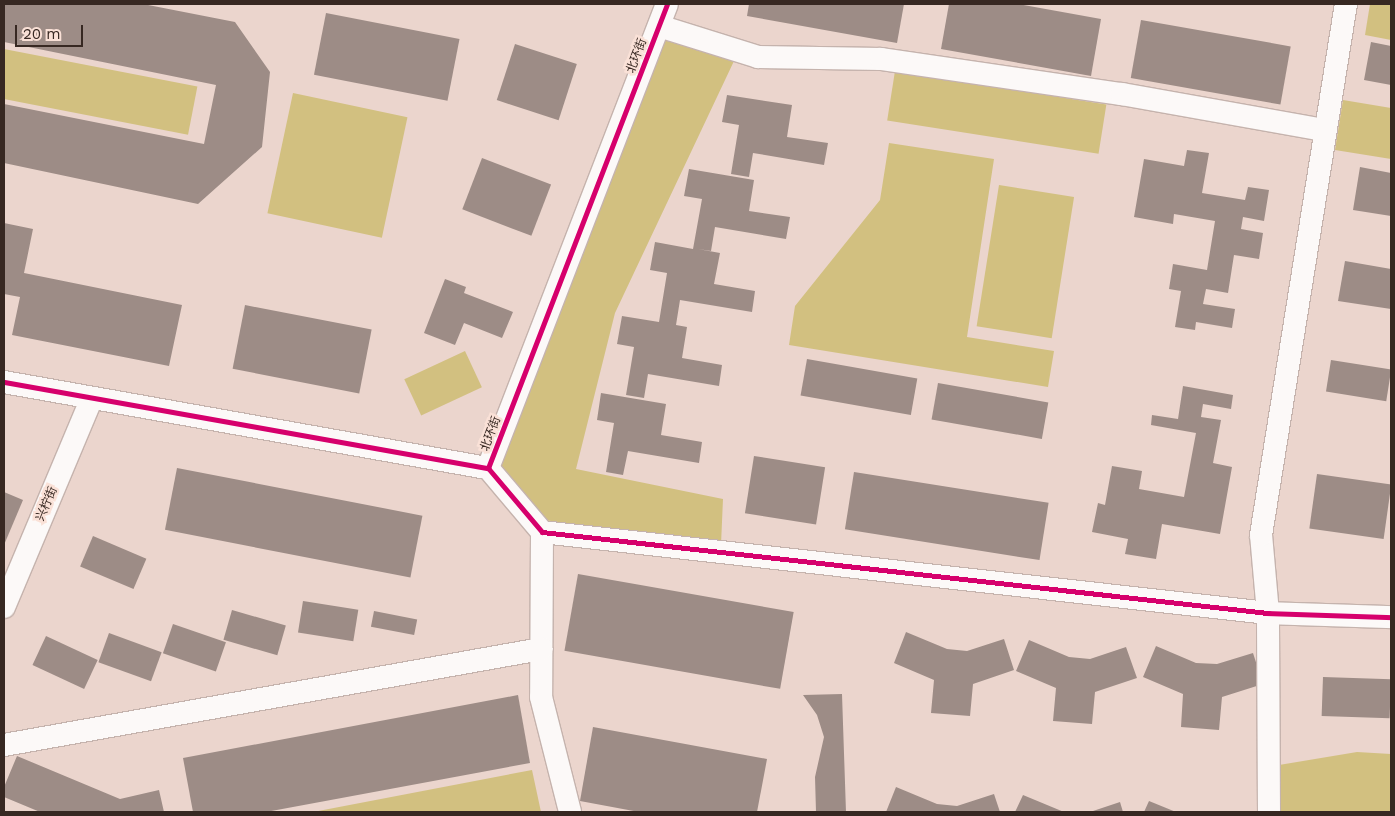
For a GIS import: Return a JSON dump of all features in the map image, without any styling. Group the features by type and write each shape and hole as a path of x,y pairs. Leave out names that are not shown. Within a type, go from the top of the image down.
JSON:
{"street":[{"name":"北环街","path":"4,382 91,400 488,468 667,4"},
{"path":"1269,812 1268,613 1261,535 1346,4"},
{"path":"660,26 758,57 881,59 1122,94 1326,130"},
{"name":"兴柠街","path":"4,607 91,400"},
{"path":"488,468 542,532 541,697 570,812"},
{"path":"542,532 1268,613 1391,617"},
{"path":"4,745 541,649"}],"shaded area":[{"path":"1370,4 1391,4 1391,40 1365,35"},
{"path":"663,39 734,61 615,313 576,469 723,499 721,545 544,520 499,467"},
{"path":"4,49 197,87 188,135 4,99"},
{"path":"895,71 1106,104 1099,154 887,120"},
{"path":"293,93 407,117 382,238 267,213"},
{"path":"1343,100 1391,108 1391,159 1335,150"},
{"path":"889,143 994,159 967,337 1054,351 1048,387 789,345 795,306 880,200"},
{"path":"999,185 1074,197 1052,338 977,326"},
{"path":"465,351 482,387 421,416 404,379"},
{"path":"1357,752 1391,754 1391,812 1279,812 1279,765"},
{"path":"532,770 541,812 313,812"}],"building":[{"path":"4,4 143,4 235,22 270,72 262,147 198,204 4,163 4,104 204,144 216,85 4,42"},
{"path":"749,4 904,4 897,43 747,16"},
{"path":"949,4 1018,4 1101,19 1091,76 941,49"},
{"path":"326,13 460,39 447,101 314,75"},
{"path":"1141,20 1291,46 1280,104 1131,78"},
{"path":"1371,42 1391,46 1391,85 1364,80"},
{"path":"515,44 577,64 559,120 497,100"},
{"path":"727,95 792,105 787,137 828,143 824,165 753,153 749,177 731,174 739,125 722,122"},
{"path":"1187,150 1209,153 1202,193 1245,200 1248,187 1269,190 1264,221 1243,217 1241,229 1263,233 1259,259 1234,255 1228,293 1206,289 1203,304 1235,309 1232,328 1196,322 1195,330 1175,327 1181,291 1169,289 1173,264 1207,270 1215,221 1174,214 1173,224 1134,217 1144,159 1184,166"},
{"path":"482,158 551,185 531,236 462,209"},
{"path":"1360,167 1391,173 1391,216 1353,210"},
{"path":"689,169 754,180 749,211 790,217 786,239 715,227 711,251 698,249 720,253 714,284 755,291 752,312 680,300 676,325 687,327 682,358 722,365 719,386 648,374 644,398 626,395 634,347 617,344 622,316 659,322 667,273 650,270 655,242 693,249 702,199 684,196"},
{"path":"4,223 33,229 24,273 182,305 169,366 12,335 20,297 4,294"},
{"path":"1345,261 1391,269 1391,309 1338,301"},
{"path":"445,279 466,287 464,293 513,312 502,338 464,323 455,345 424,333"},
{"path":"245,305 372,330 359,393 233,369"},
{"path":"807,359 917,378 911,415 801,395"},
{"path":"1331,360 1391,370 1386,401 1326,392"},
{"path":"938,383 1048,402 1042,439 932,419"},
{"path":"1183,386 1233,395 1231,409 1203,404 1201,417 1221,420 1213,463 1232,467 1220,534 1162,524 1156,559 1125,554 1128,539 1092,532 1098,503 1105,505 1112,466 1142,471 1139,489 1184,497 1196,433 1151,425 1152,415 1178,419"},
{"path":"601,393 666,404 661,435 702,442 699,463 628,451 623,475 606,472 614,423 597,420"},
{"path":"754,456 825,467 816,525 745,513"},
{"path":"177,468 422,516 410,578 165,530"},
{"path":"854,472 1049,503 1040,560 845,529"},
{"path":"1317,474 1391,484 1384,539 1309,528"},
{"path":"4,492 23,500 4,545"},
{"path":"93,536 146,559 133,589 80,566"},
{"path":"578,574 794,612 780,689 564,651"},
{"path":"303,601 358,610 353,641 298,633"},
{"path":"232,610 286,625 277,655 223,640"},
{"path":"374,611 417,619 414,635 371,627"},
{"path":"173,624 226,642 216,672 163,653"},
{"path":"906,632 947,649 967,651 1004,639 1014,670 973,684 970,716 931,713 934,680 894,663"},
{"path":"109,633 162,652 151,681 98,662"},
{"path":"46,636 98,660 84,689 32,665"},
{"path":"1029,640 1069,657 1090,659 1126,647 1137,678 1095,692 1092,724 1053,721 1056,688 1016,671"},
{"path":"1156,646 1196,663 1217,664 1253,653 1263,684 1222,697 1219,730 1181,727 1183,694 1143,677"},
{"path":"1323,677 1391,679 1390,718 1322,716"},
{"path":"842,694 846,812 816,812 815,777 824,737 817,715 803,695"},
{"path":"518,695 530,763 266,812 193,812 183,758"},
{"path":"593,727 767,759 757,812 639,812 580,801"},
{"path":"17,756 120,799 159,790 164,812 40,812 4,797 4,787"},
{"path":"896,787 937,804 957,806 994,794 1000,812 886,812"},
{"path":"1023,795 1064,812 1015,812"},
{"path":"1149,801 1176,812 1144,812"},
{"path":"1120,802 1123,812 1090,812"}],"cycle path":[{"path":"4,382 488,468 667,4"},
{"path":"488,468 542,532 1268,613 1391,617"}]}
